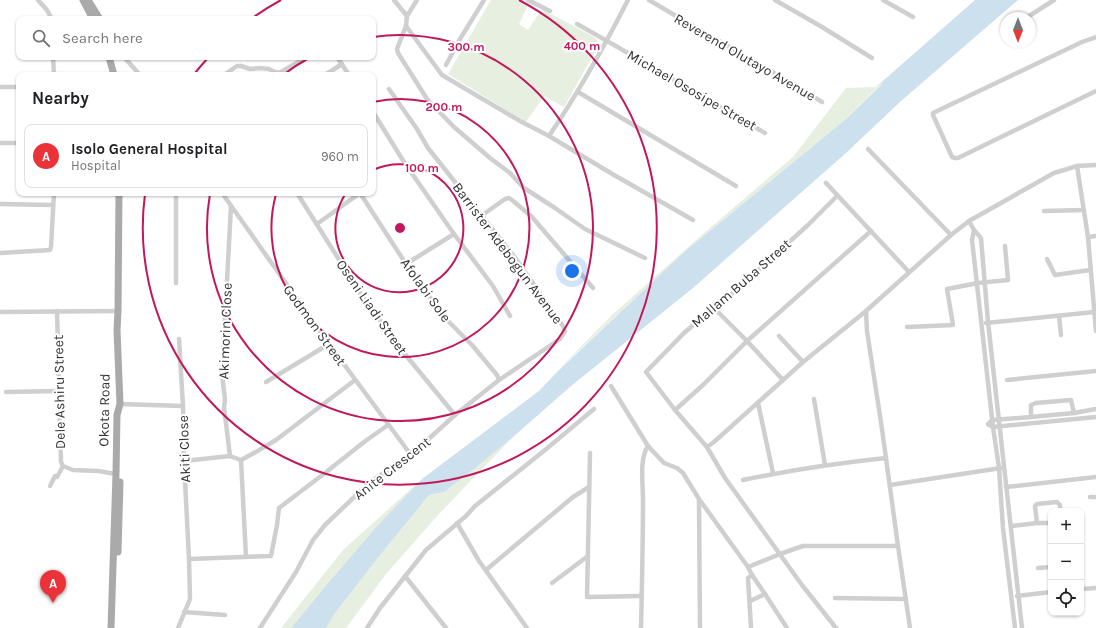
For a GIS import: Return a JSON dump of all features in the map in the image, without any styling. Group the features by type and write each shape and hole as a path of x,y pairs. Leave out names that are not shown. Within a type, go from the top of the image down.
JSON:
{"main road":[{"path":"82,0 91,16"},
{"path":"88,0 98,16"},
{"path":"110,60 114,72"},
{"path":"113,60 115,72"},
{"name":"Okota Road","path":"111,628 117,414 120,404 117,330 119,196"},
{"path":"116,628 120,521 120,404"}],"street":[{"path":"38,0 50,16"},
{"path":"394,0 407,16"},
{"path":"417,0 407,16 406,26 397,48 398,53 427,99 454,128 510,173 524,188 585,229 645,258"},
{"path":"446,65 484,0"},
{"path":"528,0 550,11"},
{"path":"549,136 578,92 607,42 628,0"},
{"name":"Reverend Olutayo Avenue","path":"649,0 822,102"},
{"path":"775,0 872,58"},
{"path":"883,0 913,17"},
{"path":"1035,12 1054,0"},
{"name":"Michael Ososipe Street","path":"577,24 765,133"},
{"path":"406,26 442,75 693,220"},
{"path":"1096,37 1007,77 933,113 933,115 952,157 958,158 1096,91"},
{"path":"53,60 54,72"},
{"path":"127,60 137,72"},
{"path":"281,72 302,60"},
{"path":"339,60 347,72"},
{"path":"329,72 342,64"},
{"path":"228,72 237,66 250,69 268,68 275,72"},
{"path":"0,87 16,87"},
{"name":"Barrister Adebogun Avenue","path":"389,89 417,129 428,148 516,259 565,331 560,339 499,380"},
{"path":"578,92 736,186"},
{"path":"376,117 404,162 454,234 493,286 510,316"},
{"path":"0,143 16,142"},
{"path":"868,149 951,235"},
{"path":"707,447 803,362 866,311 969,220 1054,173 1077,166 1096,165"},
{"path":"1077,166 1088,237 1096,331"},
{"path":"826,183 909,272"},
{"path":"0,253 50,250 52,247 54,196"},
{"path":"176,196 176,283"},
{"name":"Godmon Street","path":"224,196 329,344 411,455"},
{"name":"Oseni Liadi Street","path":"299,196 362,296 404,353 455,415"},
{"path":"317,224 356,196"},
{"name":"Afolabi Sole","path":"362,196 406,264 446,319 472,345 497,375 499,380"},
{"name":"Mallam Buba Street","path":"675,410 646,372 684,333 705,315 715,309 808,225 837,196"},
{"path":"481,216 505,199 509,198 532,217 593,288"},
{"path":"0,204 53,204"},
{"name":"Akimorin Close","path":"230,456 224,407 225,400 222,374 231,206"},
{"path":"1044,211 1084,210"},
{"path":"969,220 974,230 981,238 988,322 1022,628"},
{"path":"974,230 972,240 978,283 992,420 999,468 1003,528 1015,628"},
{"path":"836,628 802,585 725,478 707,447 675,410 703,385 747,341 871,231"},
{"path":"406,264 454,234"},
{"path":"1088,237 1096,236"},
{"path":"907,327 953,325 947,288 1008,280 1005,246"},
{"path":"1047,259 1055,275 1090,270"},
{"path":"715,309 783,380"},
{"name":"Dele Ashiru Street","path":"57,311 61,462 63,466 73,470 98,471 116,474"},
{"path":"0,312 118,311"},
{"path":"866,311 867,330 910,628"},
{"path":"982,323 1094,312"},
{"path":"1059,316 1062,335"},
{"path":"779,336 803,362"},
{"name":"Akiti Close","path":"178,628 190,599 190,559 179,339"},
{"path":"266,382 329,344"},
{"path":"1007,380 1096,371"},
{"path":"184,461 230,456 241,460 265,447 288,431 355,380"},
{"name":"Anite Crescent","path":"260,628 296,572 313,540 325,526 370,482 411,455 455,415 499,380"},
{"path":"611,386 648,446 664,463 677,468 683,473 699,499 748,567 787,628"},
{"path":"6,392 59,391"},
{"path":"814,400 825,465"},
{"path":"1031,417 1031,405 1036,402 1071,400 1074,413"},
{"path":"758,403 774,473"},
{"path":"120,404 183,406"},
{"path":"367,628 380,608 426,550 466,516 475,506 594,409"},
{"path":"992,420 1074,413 1096,409"},
{"path":"993,426 1031,424 1096,417"},
{"path":"190,559 271,556 279,508 388,425"},
{"path":"641,628 643,460 645,450 648,446"},
{"path":"590,453 587,597 642,596"},
{"path":"743,480 774,473 825,465 886,458"},
{"path":"241,460 246,556"},
{"path":"50,486 55,476 57,477 63,466"},
{"path":"890,485 1005,467"},
{"path":"1006,487 1096,477"},
{"path":"486,570 573,497 589,487"},
{"path":"1090,497 1096,497"},
{"path":"699,499 700,628"},
{"path":"1037,523 1036,504 1057,502 1060,505 1060,508"},
{"path":"457,523 479,561 527,628"},
{"path":"1011,526 1048,523"},
{"path":"748,567 803,546 898,546"},
{"path":"552,583 588,556"},
{"path":"1038,568 1048,567"},
{"path":"752,575 748,578 752,628"},
{"path":"405,576 446,628"},
{"path":"1084,589 1096,588"},
{"path":"1012,597 1048,592"},
{"path":"750,601 765,594"},
{"path":"835,598 906,599"},
{"path":"184,612 225,615"}],"green space":[{"path":"491,0 524,0 529,3 519,24 528,30 542,9 594,37 600,43 564,107 544,96 526,122 448,74"},
{"path":"885,80 846,119 683,253 556,372 611,316 704,233 793,157 846,88 876,87"},
{"path":"512,438 438,515 386,574 346,628 326,628 335,613 429,495 444,492"},
{"path":"422,479 377,526 291,628 281,628 343,550"}],"water":[{"path":"975,0 1018,0 1004,12 1000,12 1000,16 901,101 846,153 693,288 571,386 512,438 475,468 444,492 429,495 335,613 326,628 291,628 377,526 422,479 539,391 556,373 683,253 846,119 883,83 876,87"}],"place":[{"name":"Isolo General Hospital","path":"53,603"}]}
